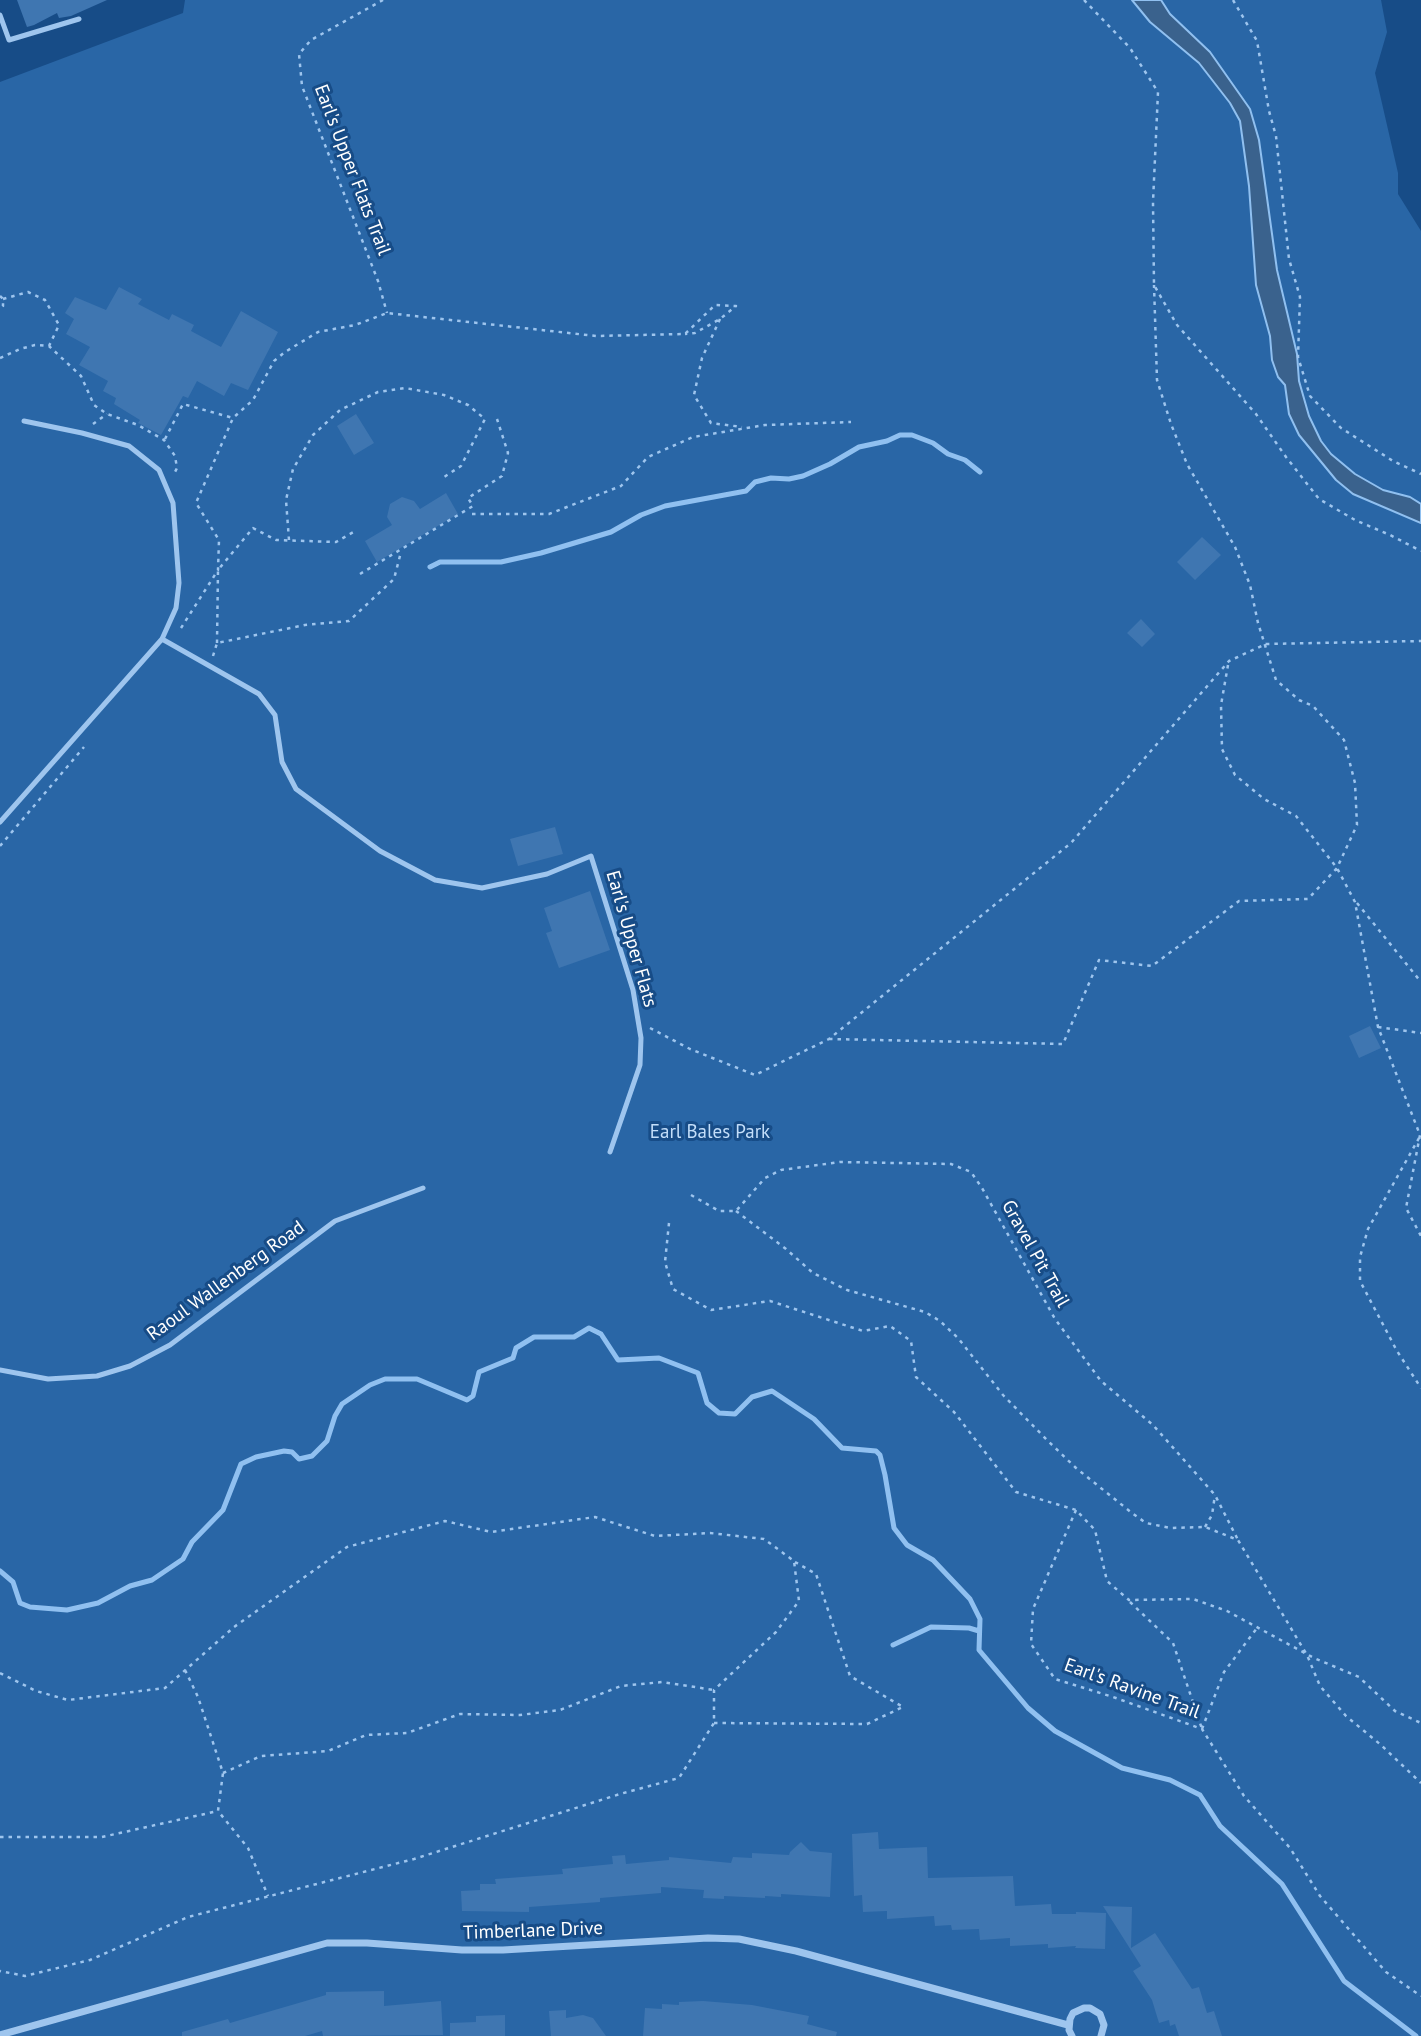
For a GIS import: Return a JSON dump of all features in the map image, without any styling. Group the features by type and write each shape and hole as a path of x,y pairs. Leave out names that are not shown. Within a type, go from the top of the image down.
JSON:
{"street":[{"name":"Timberlane Drive","path":"0,2035 327,1944 367,1943 427,1949 502,1950 680,1938 738,1939 766,1944 1068,2025"},
{"path":"1072,2036 1068,2025 1073,2013 1084,2008 1096,2010 1103,2020 1101,2036"}],"lane":[{"path":"0,15 9,40 79,19"},
{"path":"0,822 162,639 176,608 179,583 173,503 159,470 129,446 24,421"},
{"path":"162,639 209,666"},
{"name":"Earl's Upper Flats","path":"209,666 259,694 275,715 282,762 296,789 380,851 435,880 482,888 547,874 591,856 633,990 641,1038 640,1065 610,1152"},
{"name":"Raoul Wallenberg Road","path":"0,1370 48,1378 97,1376 130,1366 170,1345 335,1221 423,1188"}],"path":[{"name":"Earl's Upper Flats Trail","path":"383,0 311,40 299,54 302,86 378,281 387,313 596,336 685,334"},
{"path":"829,1039 1063,1044 1098,960 1152,966 1239,901 1308,899 1337,868 1357,825 1355,783 1344,740 1313,706 1299,700 1276,680 1258,623 1250,585 1235,547 1187,464 1157,380 1153,202 1158,92 1130,48 1084,0"},
{"path":"1233,0 1258,41 1269,111 1276,136 1289,259 1300,297 1298,357 1310,396 1341,428 1393,461 1421,474"},
{"path":"1154,285 1177,326 1256,414 1319,499 1355,520 1421,551"},
{"path":"0,310 3,306 1,298 28,292 45,300 59,325 49,346"},
{"path":"715,305 736,306 695,333 685,334 715,305"},
{"path":"720,319 702,358 694,395 711,423 747,428"},
{"path":"0,358 28,347 49,346 81,376 94,405 107,414 138,425 164,440 175,456 177,468 169,491"},
{"path":"289,540 286,500 290,479 313,435 340,410 378,392 405,388 444,395 468,405 485,419 461,467 441,479"},
{"path":"164,440 183,404 233,418"},
{"path":"360,574 473,506 468,498 502,476 508,453 497,419"},
{"path":"472,514 549,514 621,486 648,457 693,437 765,425 851,422"},
{"path":"209,666 217,643 218,570 253,528 276,540 336,542 357,530"},
{"path":"217,643 305,625 349,621 394,579 401,552"},
{"path":"638,1021 690,1049 755,1075 829,1039 1071,843 1229,661 1266,644 1421,641"},
{"path":"1229,661 1221,705 1222,749 1235,775 1264,800 1296,816 1337,868 1355,902 1421,982"},
{"path":"1355,902 1378,1027 1421,1134 1406,1208 1421,1236"},
{"path":"1378,1027 1421,1033"},
{"path":"1421,1134 1368,1229 1360,1257 1360,1281 1397,1351 1421,1388"},
{"name":"Gravel Pit Trail","path":"736,1211 765,1178 781,1170 804,1166 840,1162 951,1164 971,1172 1022,1257 1045,1304 1088,1365 1114,1393 1153,1425 1215,1495 1238,1540 1307,1655 1320,1686 1332,1702 1421,1783"},
{"path":"691,1195 719,1211 736,1211 813,1273 846,1290 925,1312 940,1321 958,1338 1003,1395 1076,1468 1146,1523 1170,1528 1205,1527 1238,1540"},
{"path":"669,1223 665,1262 673,1289 711,1310 770,1301 863,1331 890,1326 911,1340 916,1377 954,1412 1016,1492 1076,1510 1095,1530 1107,1581 1173,1643 1202,1729"},
{"path":"1205,1527 1212,1515 1215,1495"},
{"name":"Earl's Ravine Trail","path":"1076,1510 1033,1608 1031,1644 1055,1679 1202,1729 1244,1796 1290,1848 1320,1896 1386,1972 1421,1996"},
{"path":"0,1673 36,1691 68,1700 165,1688 234,1626 347,1547 445,1521 491,1532 595,1517 655,1536 710,1533 764,1539 816,1574 850,1676 903,1707 867,1724 714,1723"},
{"path":"0,1971 25,1976 90,1959 188,1917 414,1859 679,1778 714,1723 714,1690 776,1632 799,1601 794,1561"},
{"path":"1129,1600 1193,1599 1227,1611 1307,1655 1359,1678 1395,1711 1421,1723"},
{"path":"1202,1729 1224,1672 1257,1627"},
{"path":"186,1670 198,1697 223,1773 218,1811 248,1848 268,1896"},
{"path":"223,1773 261,1756 328,1751 366,1735 407,1733 460,1713 520,1715 560,1710 621,1686 662,1682 714,1690"},
{"path":"0,1837 102,1836 218,1811"}],"green space":[{"name":"Earl Bales Park","path":"185,0 1381,0 1387,32 1375,73 1398,173 1398,194 1421,231 1421,2036 0,2036 0,82 183,13"}],"shaded area":[{"path":"1132,0 1161,0 1170,14 1210,52 1250,109 1259,140 1277,270 1297,354 1299,381 1309,416 1321,441 1331,454 1355,474 1383,490 1410,497 1421,504 1421,523 1353,494 1336,480 1299,435 1289,414 1285,385 1278,377 1272,360 1270,336 1256,285 1249,186 1240,121 1230,103 1199,63 1150,22"}],"building":[{"path":"17,0 107,0 71,16 59,18 57,13 27,27"},
{"path":"119,287 142,299 138,304 169,320 172,314 194,325 191,331 221,347 241,311 278,332 248,390 231,383 224,396 197,381 188,398 183,396 161,435 138,423 140,420 114,404 116,398 103,391 108,381 79,365 90,347 66,334 74,319 65,313 75,297 106,310"},
{"path":"356,414 374,443 354,455 337,426"},
{"path":"446,493 458,514 377,562 365,541 392,525 387,517 390,504 402,497 414,501 420,509"},
{"path":"1202,537 1221,555 1195,580 1177,562"},
{"path":"1141,619 1155,634 1142,647 1127,633"},
{"path":"555,827 563,854 518,866 510,839"},
{"path":"590,891 610,950 559,968 546,933 552,931 544,908"},
{"path":"1370,1026 1381,1048 1359,1058 1349,1036"},
{"path":"878,1832 879,1849 927,1847 928,1878 1013,1876 1015,1906 1051,1904 1052,1914 1106,1913 1105,1949 1075,1948 1076,1946 1048,1948 1048,1944 1010,1946 1010,1938 980,1940 979,1929 952,1930 951,1925 935,1926 934,1916 887,1919 887,1911 863,1912 862,1895 854,1896 852,1834"},
{"path":"801,1842 810,1851 832,1853 830,1897 781,1894 781,1897 765,1898 703,1898 704,1890 661,1887 661,1893 600,1898 600,1902 529,1907 529,1912 462,1911 461,1891 480,1890 480,1884 496,1884 495,1879 563,1874 562,1869 613,1864 612,1856 625,1855 626,1864 669,1860 669,1857 731,1863 733,1857 752,1858 752,1853 789,1855"},
{"path":"1103,1906 1132,1907 1131,1948 1155,1933 1192,1989 1199,1987 1207,2013 1214,2011 1222,2036 1179,2036 1175,2024 1170,2026 1169,2020 1159,2023 1152,2000 1133,1971 1141,1966"},
{"path":"384,1991 384,2006 441,2001 443,2035 323,2036 322,2031 305,2036 182,2036 182,2032 228,2019 230,2023 326,1995 326,1992"},
{"path":"679,2002 752,2005 809,2016 807,2024 837,2032 836,2036 643,2036 645,2008 662,2009 662,2004 679,2005"},
{"path":"566,2010 566,2018 583,2015 593,2018 606,2036 551,2036 549,2011"},
{"path":"505,2015 505,2036 450,2036 450,2023 476,2022 476,2016"}],"waterway":[{"path":"430,567 440,562 501,562 541,553 611,532 641,515 665,506 746,491 755,482 771,478 789,479 803,476 859,447 887,441 900,435 912,435 933,443 948,454 965,460 980,472"},
{"path":"0,1571 13,1582 20,1603 30,1607 67,1610 98,1603 130,1586 152,1580 183,1559 192,1542 223,1510 241,1464 256,1457 284,1451 292,1452 299,1459 312,1456 327,1441 342,1404 370,1385 385,1379 417,1379 467,1400 473,1396 479,1372 513,1358 516,1348 534,1337 574,1337 589,1328 601,1334 618,1360 659,1358 698,1373 707,1403 719,1413 735,1414 752,1397 772,1391 814,1419 842,1448 876,1451 880,1455 885,1475 894,1528 907,1545 933,1560 970,1599 980,1619 979,1650 1028,1708 1055,1731 1122,1768 1170,1780 1200,1795 1220,1826 1282,1884 1344,1981 1416,2036"},
{"path":"893,1645 931,1627 969,1628 979,1631"}]}
